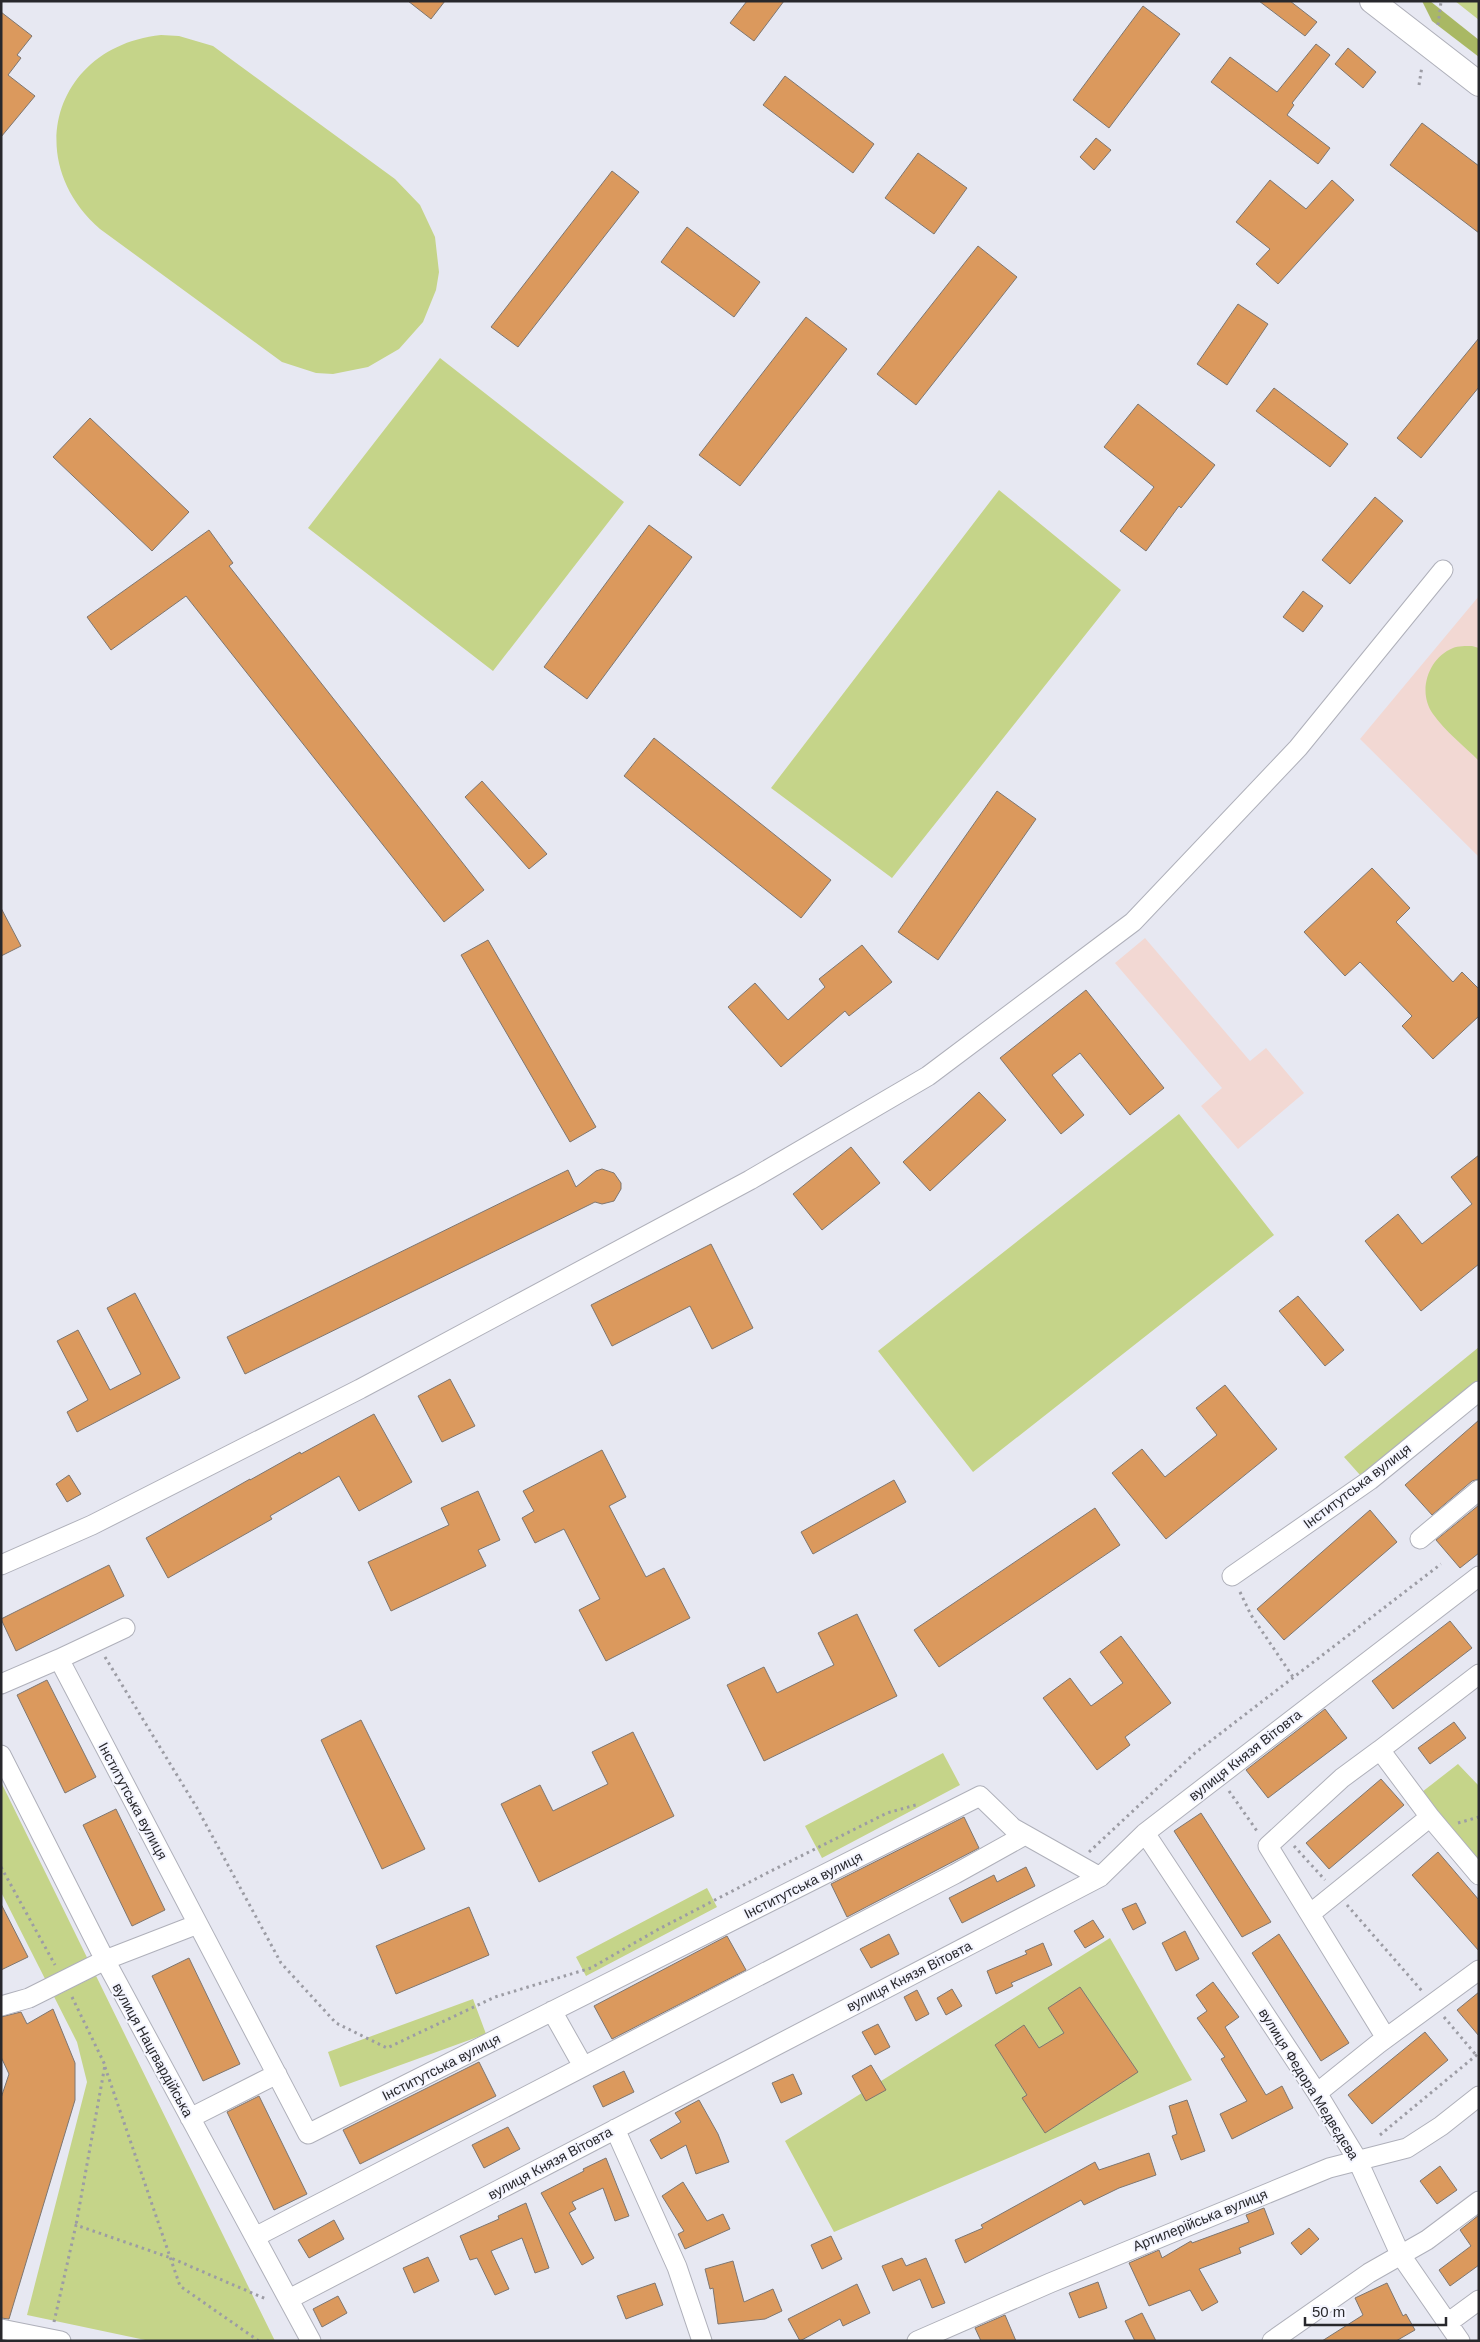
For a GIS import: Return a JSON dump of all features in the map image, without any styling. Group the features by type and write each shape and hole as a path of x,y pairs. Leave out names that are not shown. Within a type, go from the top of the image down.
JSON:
{"main road":[{"path":"1372,1 1479,84"}],"street":[{"path":"1,1565 92,1525 360,1389 750,1180 928,1076 1133,922 1298,748 1443,570"},
{"name":"Інститутська вулиця","path":"1232,1576 1370,1480 1479,1391"},
{"path":"1420,1539 1479,1490"},
{"name":"вулиця Князя Вітовта","path":"291,2304 615,2129 1100,1877 1145,1833 1218,1775 1479,1576"},
{"path":"1,1684 125,1628"},
{"name":"Інститутська вулиця","path":"58,1659 308,2134 980,1796 1013,1828 1100,1877"},
{"path":"1386,2038 1268,1846 1342,1778 1479,1674"},
{"path":"1380,1750 1430,1817 1479,1875"},
{"name":"вулиця Нацгвардійська","path":"1,1755 105,1960 311,2341"},
{"path":"1310,1914 1430,1817"},
{"name":"вулиця Федора Медвєдєва","path":"1145,1833 1317,2093 1357,2159 1400,2254 1449,2322 1460,2341"},
{"path":"255,2238 955,1874 1025,1835"},
{"path":"1,2006 29,1998 105,1960 198,1924"},
{"path":"1317,2093 1386,2038 1479,1970"},
{"path":"552,2011 583,2066"},
{"path":"190,2118 277,2074"},
{"name":"Артилерійська вулиця","path":"916,2341 1050,2283 1328,2168 1357,2159 1407,2148 1441,2126 1479,2096"},
{"path":"615,2129 677,2267 702,2341"},
{"path":"1272,2341 1369,2273 1427,2240 1479,2201"},
{"path":"1449,2322 1479,2300"},
{"path":"1,2329 47,2339"}],"path":[{"path":"1438,25 1441,2"},
{"path":"1419,85 1422,61"},
{"path":"1076,1864 1195,1753 1441,1564"},
{"path":"1232,1576 1251,1615 1293,1677"},
{"path":"95,1642 197,1808 281,1963 336,2023 387,2048 495,1997 591,1968 657,1930 887,1813 922,1803"},
{"path":"1218,1775 1268,1846"},
{"path":"1282,1832 1476,2055"},
{"path":"1,1867 64,1980 105,2065 180,2286 258,2341"},
{"path":"47,2339 76,2225 105,2065"},
{"path":"76,2225 171,2258 291,2304"}],"shaded area":[{"path":"1479,596 1479,857 1360,739"},
{"path":"1145,938 1250,1061 1266,1048 1304,1093 1238,1149 1201,1106 1222,1088 1115,963"}],"green space":[{"path":"1422,1 1430,1 1479,40 1479,57 1432,21"},
{"path":"1455,1 1479,1 1479,20"},
{"path":"161,35 179,36 213,46 395,179 420,205 435,237 439,272 436,290 423,322 399,349 368,367 333,374 316,373 282,362 100,229 75,201 61,171 56,140 61,110 74,83 96,60 125,44"},
{"path":"440,358 624,502 493,671 308,528"},
{"path":"999,490 1121,590 892,878 771,788"},
{"path":"1472,646 1479,648 1479,761 1433,714 1426,696 1428,676 1431,667 1437,659 1453,648"},
{"path":"1179,1114 1274,1235 973,1472 878,1351"},
{"path":"1479,1347 1479,1380 1427,1424 1360,1475 1344,1457"},
{"path":"943,1753 960,1785 822,1858 805,1826"},
{"path":"1458,1764 1479,1786 1479,1860 1422,1792"},
{"path":"1,1782 275,2341 150,2341 27,2315 87,2082 77,2042 1,1892"},
{"path":"707,1888 717,1907 586,1976 576,1957"},
{"path":"1110,1938 1192,2080 834,2232 785,2141"},
{"path":"473,1999 486,2034 340,2087 328,2052"}],"building":[{"path":"408,1 445,1 431,19"},
{"path":"747,1 784,1 754,41 730,23"},
{"path":"1259,1 1290,1 1317,22 1305,36"},
{"path":"1143,6 1180,34 1109,128 1073,100"},
{"path":"1,12 32,36 17,55 21,58 8,75 35,96 1,137"},
{"path":"1316,44 1330,55 1292,103 1294,105 1287,115 1330,148 1318,164 1211,82 1230,57 1277,92"},
{"path":"1348,48 1376,72 1363,88 1335,64"},
{"path":"785,76 874,144 853,173 763,105"},
{"path":"1422,123 1479,166 1479,233 1390,165"},
{"path":"1096,138 1111,150 1094,170 1080,157"},
{"path":"918,153 967,188 934,234 885,198"},
{"path":"612,171 639,192 518,347 491,327"},
{"path":"1270,180 1306,209 1332,180 1354,200 1278,284 1256,264 1270,249 1236,222"},
{"path":"687,227 760,282 734,317 661,262"},
{"path":"978,246 1017,277 916,405 877,374"},
{"path":"1238,304 1268,324 1227,385 1197,364"},
{"path":"806,317 847,349 740,486 699,455"},
{"path":"1479,338 1479,387 1421,458 1397,438"},
{"path":"1274,388 1348,444 1330,467 1256,411"},
{"path":"1138,404 1215,465 1181,508 1179,506 1146,551 1120,531 1154,487 1104,447"},
{"path":"90,418 189,512 152,551 53,457"},
{"path":"1375,497 1403,521 1350,584 1322,560"},
{"path":"649,525 692,557 587,699 544,667"},
{"path":"209,530 233,563 229,566 484,890 444,922 186,596 111,650 87,617"},
{"path":"1303,591 1323,606 1303,632 1283,617"},
{"path":"654,738 831,880 801,918 624,776"},
{"path":"482,781 547,854 529,869 465,797"},
{"path":"997,791 1036,819 938,960 898,932"},
{"path":"1372,868 1410,908 1396,922 1453,982 1462,972 1479,989 1479,1016 1433,1059 1402,1026 1412,1016 1360,962 1345,976 1304,932"},
{"path":"1,908 21,946 1,956"},
{"path":"488,940 596,1127 570,1142 461,955"},
{"path":"862,945 892,982 849,1016 845,1011 781,1067 728,1007 755,983 788,1020 825,987 819,979"},
{"path":"1086,990 1164,1088 1130,1115 1080,1053 1052,1075 1084,1115 1061,1134 1000,1058"},
{"path":"979,1092 1006,1120 930,1191 903,1162"},
{"path":"851,1147 880,1183 822,1230 793,1194"},
{"path":"1479,1155 1479,1264 1421,1311 1365,1241 1398,1214 1422,1244 1472,1204 1451,1177"},
{"path":"602,1169 614,1173 621,1183 621,1189 614,1201 602,1204 595,1202 245,1374 227,1337 568,1170 576,1187 596,1171"},
{"path":"711,1244 753,1328 712,1349 690,1306 612,1346 591,1305"},
{"path":"135,1293 180,1378 77,1432 67,1412 88,1400 57,1341 78,1330 110,1390 141,1374 107,1308"},
{"path":"1298,1296 1344,1350 1325,1366 1279,1311"},
{"path":"450,1379 475,1426 442,1442 418,1396"},
{"path":"1225,1385 1277,1449 1166,1539 1112,1473 1142,1449 1165,1477 1217,1435 1196,1408"},
{"path":"374,1414 412,1482 359,1511 339,1476 270,1516 272,1519 168,1578 146,1538 250,1479 300,1452 301,1454"},
{"path":"1479,1420 1479,1479 1472,1481 1432,1515 1405,1485"},
{"path":"602,1450 626,1497 609,1506 646,1577 664,1568 690,1618 606,1661 579,1610 600,1599 564,1529 535,1543 522,1518 534,1511 523,1491"},
{"path":"69,1475 81,1494 67,1502 56,1484"},
{"path":"894,1480 906,1502 813,1554 801,1532"},
{"path":"478,1491 500,1540 478,1550 486,1566 391,1611 368,1562 449,1525 441,1508"},
{"path":"1479,1505 1479,1553 1460,1568 1436,1540"},
{"path":"1095,1508 1120,1545 939,1667 914,1630"},
{"path":"1370,1510 1397,1542 1284,1640 1257,1609"},
{"path":"109,1565 124,1596 16,1651 1,1619"},
{"path":"857,1614 897,1696 764,1761 727,1685 764,1667 777,1693 834,1665 818,1633"},
{"path":"1450,1621 1472,1648 1393,1709 1372,1681"},
{"path":"1121,1636 1171,1703 1125,1737 1130,1745 1097,1770 1043,1698 1070,1678 1091,1706 1123,1683 1100,1652"},
{"path":"47,1680 96,1777 65,1793 17,1695"},
{"path":"1325,1709 1347,1738 1268,1798 1246,1770"},
{"path":"361,1720 425,1849 382,1869 321,1740"},
{"path":"1454,1722 1466,1738 1430,1764 1418,1748"},
{"path":"633,1732 674,1816 539,1882 501,1804 540,1785 553,1811 608,1784 592,1752"},
{"path":"1381,1779 1404,1805 1329,1869 1306,1843"},
{"path":"116,1809 165,1910 132,1926 83,1825"},
{"path":"1201,1813 1271,1922 1242,1937 1174,1831"},
{"path":"964,1817 979,1848 847,1917 831,1884"},
{"path":"1438,1852 1479,1900 1479,1951 1412,1875"},
{"path":"1026,1867 1035,1886 962,1923 949,1898 994,1875 997,1882"},
{"path":"1136,1903 1146,1923 1133,1930 1122,1909"},
{"path":"1,1904 28,1957 1,1970"},
{"path":"469,1907 489,1955 396,1994 376,1946"},
{"path":"1093,1920 1104,1937 1085,1948 1074,1931"},
{"path":"1185,1931 1199,1959 1176,1971 1162,1943"},
{"path":"889,1934 899,1954 871,1968 860,1949"},
{"path":"1279,1934 1349,2043 1321,2061 1252,1953"},
{"path":"727,1936 746,1970 612,2039 594,2006"},
{"path":"1043,1943 1052,1965 1011,1983 1013,1986 996,1994 987,1971 1027,1954 1025,1951"},
{"path":"189,1958 240,2064 203,2081 152,1976"},
{"path":"1213,1982 1239,2017 1225,2027 1266,2095 1282,2086 1293,2108 1232,2139 1220,2114 1247,2101 1221,2059 1225,2057 1197,2018 1207,2011 1196,1995"},
{"path":"1080,1987 1138,2072 1045,2133 1022,2098 1027,2095 995,2045 1024,2025 1039,2048 1064,2033 1048,2008"},
{"path":"952,1989 962,2006 946,2015 937,1998"},
{"path":"917,1990 929,2014 916,2021 904,1997"},
{"path":"1479,1992 1479,2036 1457,2010"},
{"path":"53,2009 75,2063 75,2100 9,2319 1,2318 1,2098 9,2074 1,2057 1,2017 21,2012 27,2024"},
{"path":"878,2024 890,2047 875,2055 862,2032"},
{"path":"1425,2032 1448,2060 1372,2124 1348,2095"},
{"path":"479,2062 496,2096 360,2164 343,2130"},
{"path":"871,2065 886,2090 866,2101 852,2076"},
{"path":"624,2071 634,2092 603,2107 593,2086"},
{"path":"793,2074 802,2094 781,2103 772,2083"},
{"path":"259,2096 307,2194 274,2210 227,2112"},
{"path":"699,2100 718,2134 729,2162 696,2174 686,2145 661,2159 650,2140 681,2122 675,2113"},
{"path":"1187,2100 1205,2151 1181,2160 1172,2136 1177,2134 1169,2106"},
{"path":"508,2127 520,2149 484,2168 472,2145"},
{"path":"1149,2153 1156,2175 1119,2188 1084,2205 1081,2200 965,2263 955,2240 983,2228 981,2225 1095,2162 1099,2170"},
{"path":"606,2158 629,2216 615,2221 603,2188 572,2202 576,2209 569,2213 594,2258 582,2265 541,2193"},
{"path":"1440,2166 1457,2190 1437,2204 1420,2181"},
{"path":"683,2182 707,2221 723,2214 730,2229 685,2249 678,2234 684,2231 662,2196"},
{"path":"526,2203 549,2268 535,2273 522,2238 491,2251 509,2289 495,2295 477,2258 470,2260 460,2236 499,2219 498,2216"},
{"path":"1264,2208 1274,2234 1239,2248 1241,2253 1199,2269 1218,2302 1202,2311 1190,2290 1149,2306 1129,2263 1159,2250 1162,2258 1191,2241 1192,2243 1249,2222 1246,2215"},
{"path":"1479,2215 1479,2265 1450,2286 1439,2270 1471,2246 1460,2230"},
{"path":"334,2220 344,2239 309,2258 298,2240"},
{"path":"1309,2228 1319,2239 1301,2255 1291,2243"},
{"path":"831,2236 842,2259 822,2269 811,2245"},
{"path":"428,2257 439,2281 414,2293 403,2268"},
{"path":"902,2258 906,2266 926,2258 945,2303 932,2308 920,2279 893,2291 882,2266"},
{"path":"733,2261 744,2302 773,2289 782,2311 765,2319 718,2324 713,2288 710,2289 705,2269"},
{"path":"1098,2282 1107,2308 1079,2318 1069,2293"},
{"path":"655,2283 663,2305 626,2319 617,2296"},
{"path":"1387,2283 1403,2316 1406,2314 1415,2330 1396,2341 1322,2341 1363,2315 1355,2298"},
{"path":"857,2284 870,2313 843,2326 840,2319 800,2341 788,2319"},
{"path":"338,2296 347,2313 322,2327 313,2309"},
{"path":"1142,2313 1156,2341 1135,2341 1125,2321"},
{"path":"1005,2315 1016,2341 981,2341 975,2328"}]}
